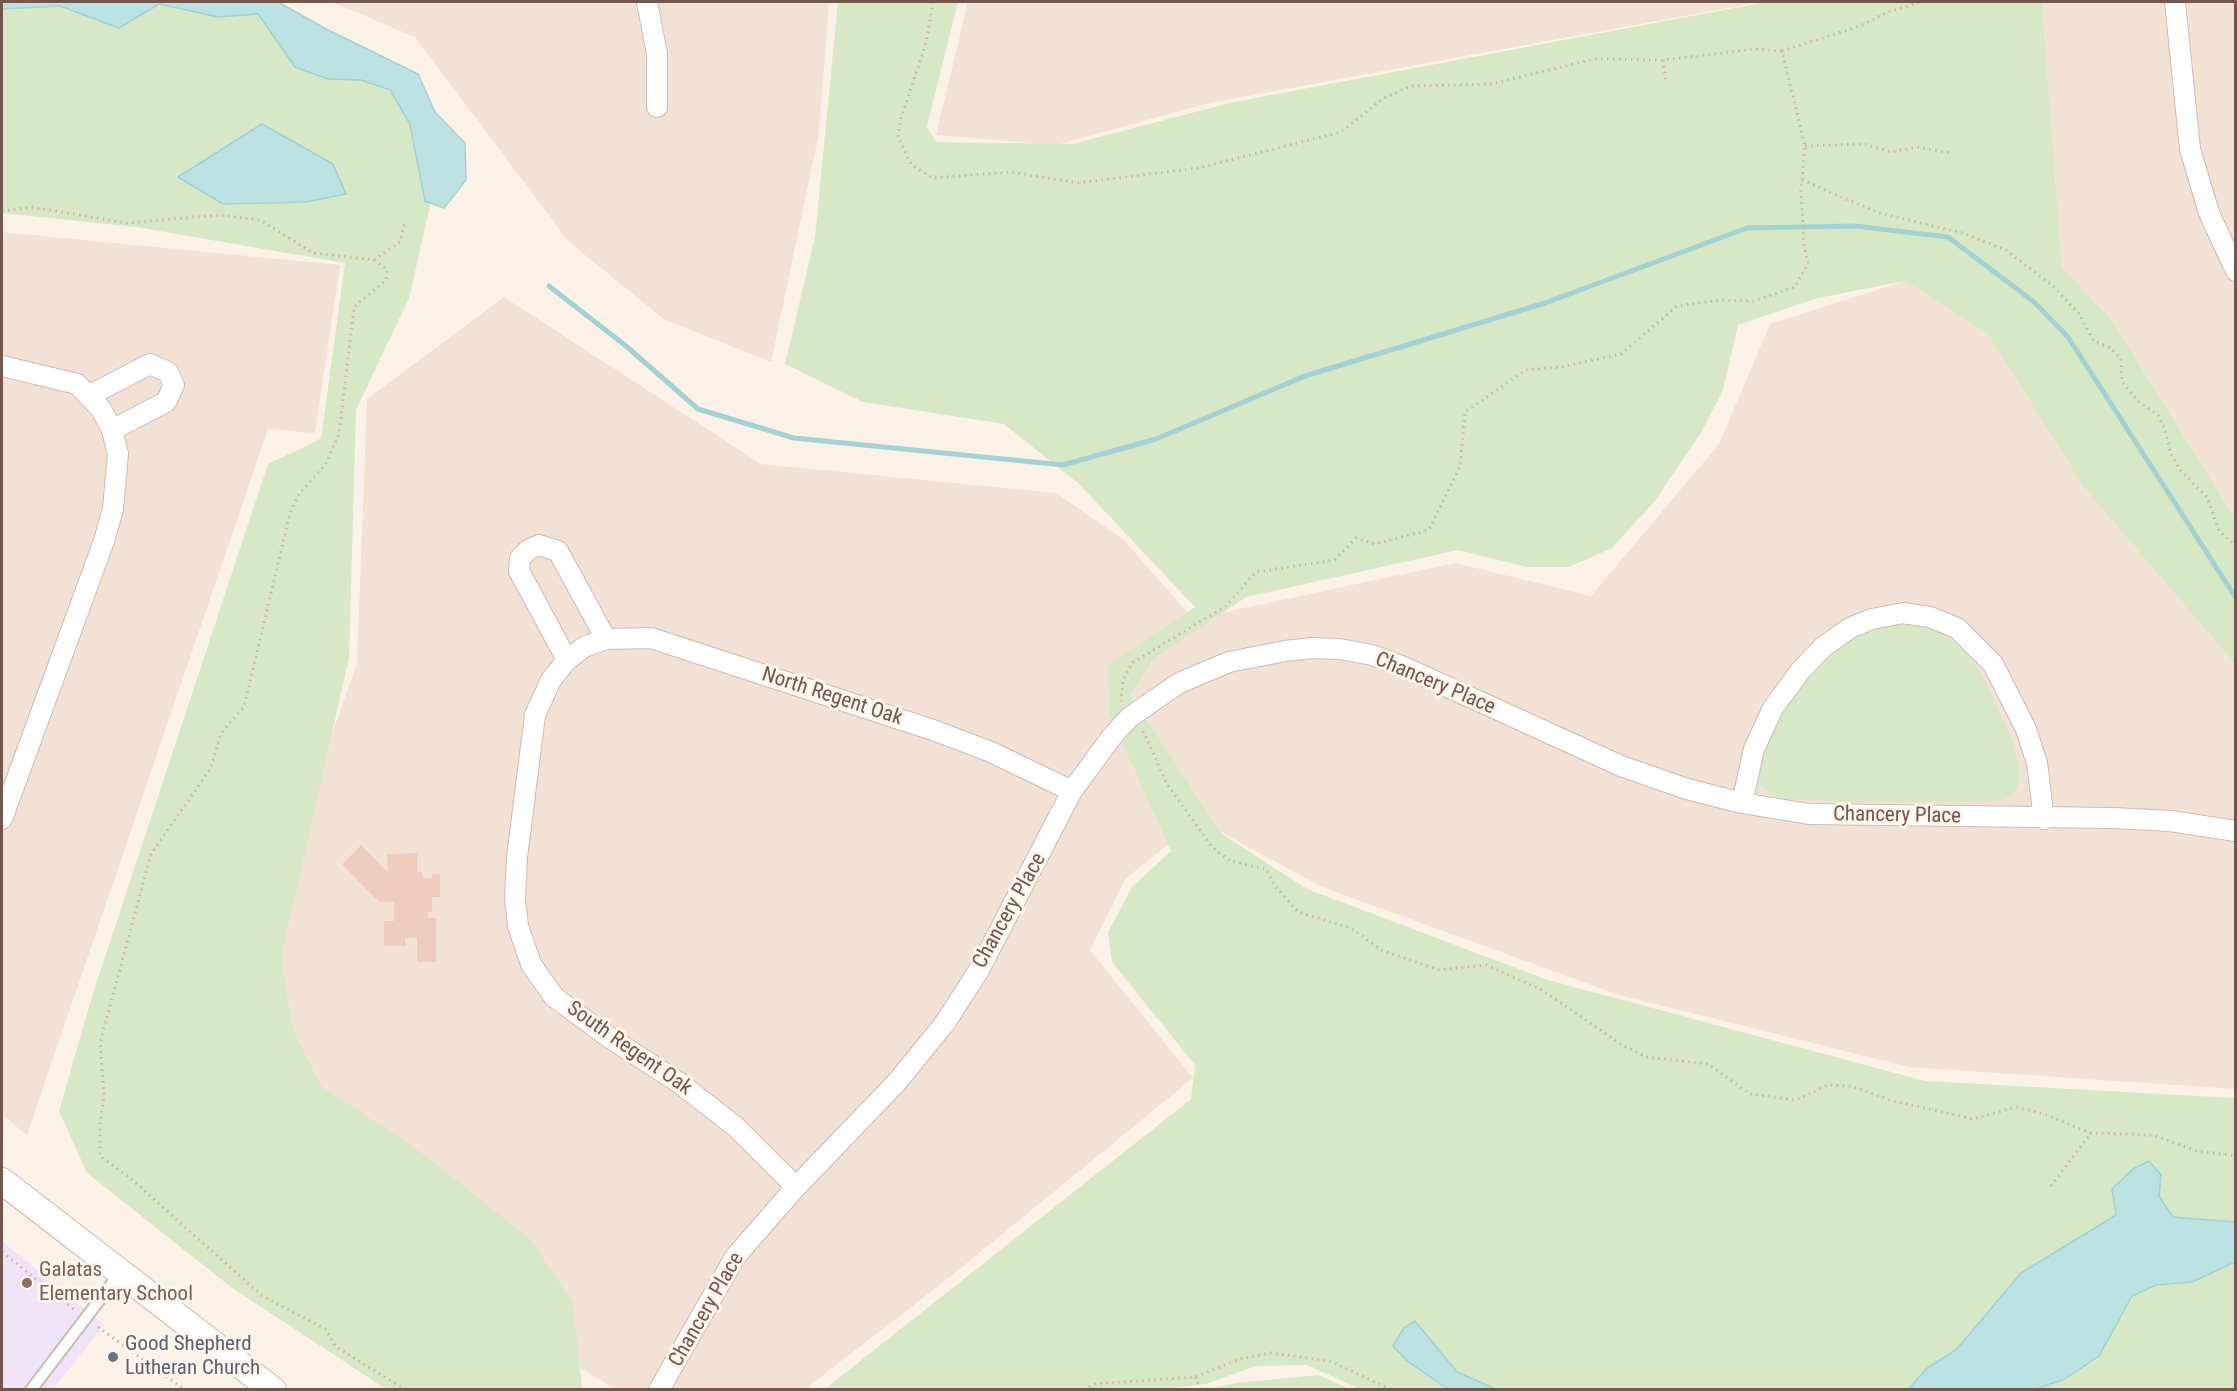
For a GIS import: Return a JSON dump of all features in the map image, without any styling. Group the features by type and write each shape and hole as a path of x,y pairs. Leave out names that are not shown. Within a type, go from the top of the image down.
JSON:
{"street":[{"path":"647,2 657,54 657,107"},
{"path":"2175,2 2190,149 2209,213 2235,270"},
{"path":"90,395 150,364 168,372 174,386 166,402 112,430"},
{"path":"2,366 77,384 102,409 112,430 118,454 113,509 93,571 2,819"},
{"path":"567,660 519,571 520,558 528,550 539,545 558,550 606,639"},
{"path":"1742,803 1754,749 1773,708 1801,670 1823,647 1850,628 1872,619 1903,613 1930,617 1957,628 1993,664 2026,729 2037,763 2044,819"},
{"name":"North Regent Oak","path":"584,647 606,639 651,638 701,656 849,700 991,752 1072,791"},
{"name":"South Regent Oak","path":"584,647 567,660 551,680 535,715 517,857 515,899 518,926 531,964 554,997 607,1036 678,1082 736,1127 796,1187"},
{"name":"Chancery Place","path":"661,1388 735,1257 796,1187 897,1082 945,1023 979,970 1072,791 1130,717 1179,683 1229,662 1285,651 1340,649 1372,656 1404,667 1621,766 1688,789 1742,803 1809,814 2170,821 2235,831"},
{"path":"2,1181 273,1389"}],"lane":[{"path":"31,1389 120,1272"}],"path":[{"path":"933,2 926,43 900,121 898,137 911,164 932,178 1011,172 1078,183 1198,168 1341,132 1384,98 1410,86 1491,84 1594,59 1663,60 1755,49 1782,51 1860,26 1888,12 1920,2"},
{"path":"1782,51 1805,146 1801,191 1804,245 1808,264 1795,287 1754,301 1722,300 1677,306 1621,354 1561,367 1526,370 1466,412 1460,466 1429,530 1374,544 1356,538 1335,560 1256,572 1226,606 1132,663 1123,680 1121,708 1142,729 1167,784 1212,847 1230,861 1266,869 1275,886 1298,912 1351,928 1381,950 1439,970 1485,965 1542,990 1622,1045 1647,1057 1708,1064 1750,1094 1796,1100 1828,1085 1851,1086 1890,1100 1973,1119 2016,1107 2044,1114 2091,1133 2153,1135 2197,1151 2235,1156"},
{"path":"1663,60 1666,82"},
{"path":"1805,146 1863,144 1892,152 1916,147 1952,153"},
{"path":"1802,180 1879,213 1962,233 2006,250 2054,287 2080,315 2093,340 2112,349 2121,358 2122,382 2139,402 2158,415 2165,429 2170,452 2180,470 2207,497 2219,531 2235,546"},
{"path":"2,210 32,207 127,223 219,215 260,220 313,253 374,260 387,269 386,280 354,307 339,434 325,465 299,494 290,513 244,707 221,733 210,768 152,854 100,1043 104,1096 100,1156 129,1177 261,1295 325,1329 336,1347 406,1389"},
{"path":"374,260 400,243 405,222"},
{"path":"2051,1186 2091,1133"},
{"path":"1084,1389 1094,1384 1195,1377 1240,1359 1272,1353 1330,1361 1392,1389"},
{"path":"1195,1377 1201,1389"}],"shaded area":[{"path":"332,2 829,2 819,133 771,362 665,320 569,242 415,37"},
{"path":"968,2 1761,2 1209,103 1056,145 936,135"},
{"path":"2042,2 2235,2 2235,518 2111,319 2062,267"},
{"path":"2,232 340,265 315,433 268,429 27,1135 2,1115"},
{"path":"1905,281 1988,334 2085,487 2235,664 2235,1089 1909,1067 1619,995 1322,887 1199,820 1125,879 1090,950 1193,1078 946,1280 805,1389 615,1389 561,1356 324,1105 256,984 290,855 357,663 367,399 504,297 761,464 1056,493 1123,539 1193,619 1455,563 1591,596 1719,444 1770,324"},
{"name":"Galatas Elementary School","path":"2,1241 104,1325 53,1389 2,1389"}],"green space":[{"path":"2,2 236,2 400,72 437,176 409,298 356,410 349,658 281,958 293,1030 322,1087 415,1148 530,1239 573,1303 582,1389 386,1389 231,1287 87,1173 59,1111 94,990 268,464 321,439 345,263 136,227 2,213"},
{"path":"838,2 958,2 927,127 936,142 1072,144 1234,102 1766,2 2042,2 2062,267 2111,319 2235,518 2235,664 2084,487 1988,334 1905,281 1818,298 1738,325 1723,390 1702,431 1654,502 1612,548 1569,567 1527,567 1458,550 1246,597 1153,659 1130,695 1222,834 1307,889 1548,980 1925,1081 2235,1098 2235,1389 1362,1390 1307,1365 1256,1366 1206,1384 1159,1390 825,1389 1191,1099 1195,1065 1112,962 1108,932 1132,887 1171,851 1109,713 1108,664 1195,607 1079,484 1004,424 863,402 785,364 815,237"},
{"path":"1897,623 1924,626 1945,634 1968,654 1983,676 2013,741 2019,774 2019,784 2014,792 2005,799 1991,802 1856,802 1780,799 1758,784 1758,775 1770,735 1793,694 1818,664 1847,640"},
{"path":"1318,1375 1350,1389 1207,1389 1237,1383"}],"water":[{"path":"2,2 278,2 328,30 418,74 435,112 465,143 466,180 444,208 425,201 410,124 390,90 361,80 328,79 295,67 258,14 218,17 159,4 119,28 60,6 2,9"},
{"path":"262,124 333,164 346,194 306,202 223,204 178,177"},
{"path":"2149,1161 2161,1175 2159,1196 2173,1217 2235,1222 2235,1262 2192,1282 2156,1285 2132,1296 2099,1356 2065,1379 2036,1389 1909,1389 1926,1369 1957,1349 2021,1273 2116,1215 2112,1189 2133,1169"},
{"path":"1415,1321 1457,1372 1496,1389 1448,1389 1407,1361 1393,1346 1404,1328"}],"building":[{"path":"361,845 388,873 387,854 417,853 417,872 422,872 423,878 432,878 432,874 440,874 440,897 432,897 432,912 428,912 428,918 436,918 436,962 417,962 417,938 405,938 405,946 384,946 384,921 394,921 394,902 379,902 342,864"}],"waterway":[{"path":"549,286 626,346 698,409 794,438 1063,465 1156,439 1305,376 1545,303 1747,228 1855,226 1948,237 2034,302 2068,337 2236,598"}],"place":[{"name":"Galatas Elementary School","path":"27,1283"},
{"name":"Good Shepherd Lutheran Church","path":"113,1357"}]}
